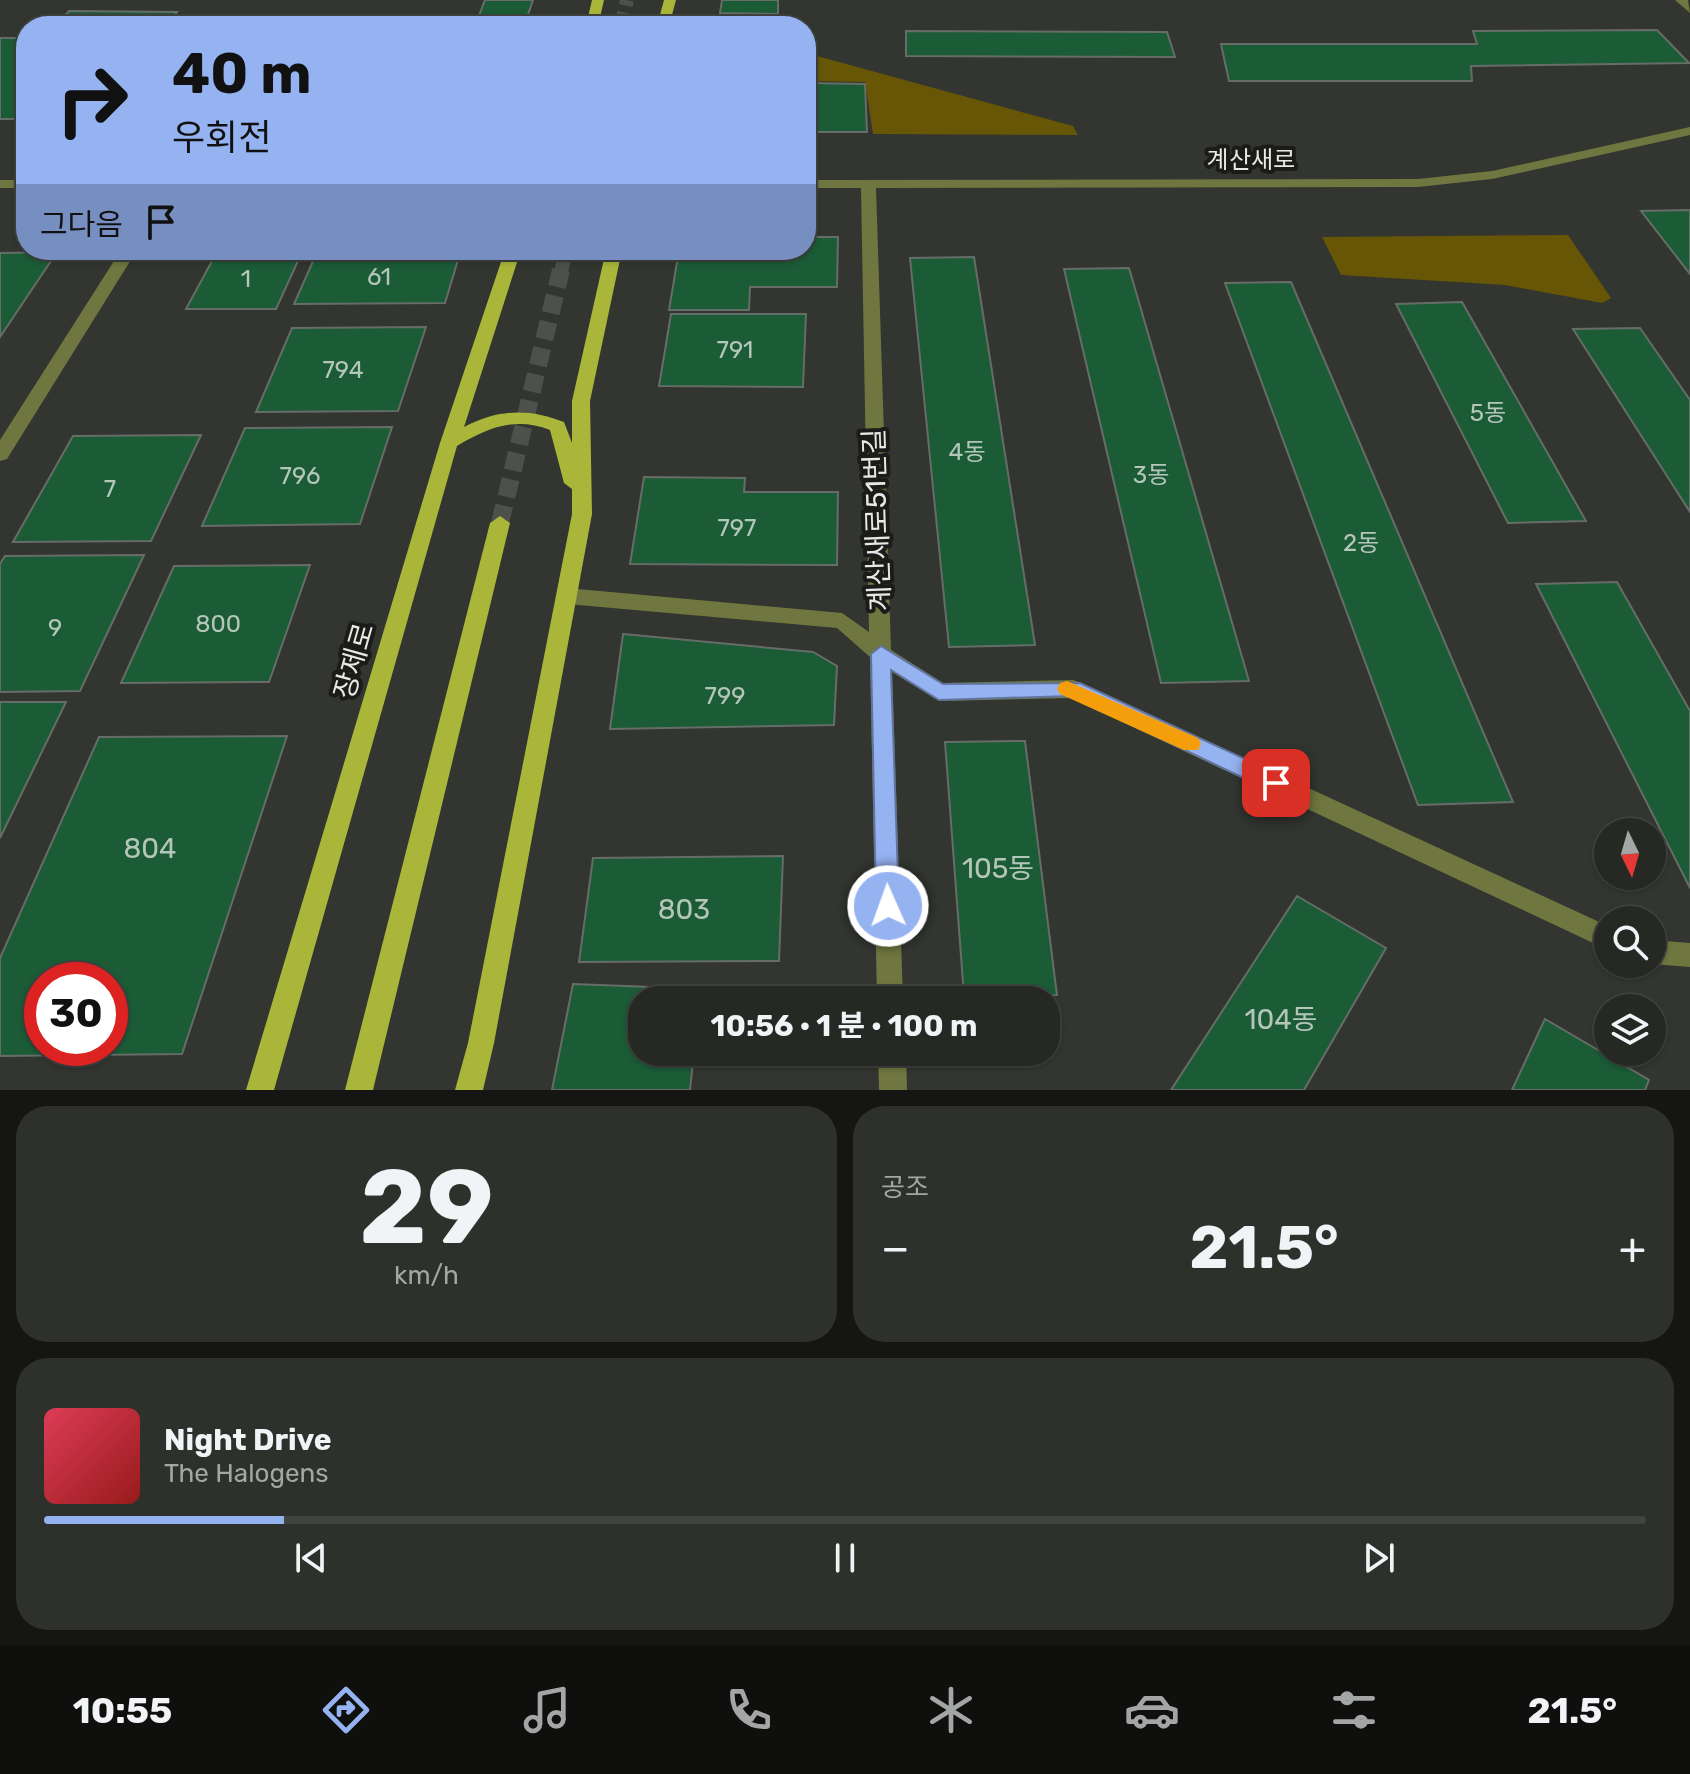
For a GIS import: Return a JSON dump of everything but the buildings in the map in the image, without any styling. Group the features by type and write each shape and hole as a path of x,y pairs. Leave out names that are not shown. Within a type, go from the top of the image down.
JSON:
{"main road":[{"name":"장제로","path":"260,1090 449,443 510,260"},
{"path":"469,1090 481,1043 582,514 581,401 612,260"},
{"path":"449,443 477,425 510,416 540,417 558,426 582,514"},
{"path":"359,1090 405,918 500,523"}],"street":[{"path":"1681,0 1690,9"},
{"name":"계산새로","path":"816,184 1418,183 1492,175 1690,131"},
{"name":"계산새로51번길","path":"868,184 890,986"},
{"path":"0,455 123,260"},
{"path":"567,596 842,621 881,654 939,692 1073,689 1594,931"},
{"path":"1666,953 1690,955"},
{"path":"892,1066 893,1090"}],"shaded area":[{"path":"816,56 1073,126 1078,135 873,134 865,82 816,81"},
{"path":"1568,235 1611,298 1602,303 1505,285 1341,275 1322,237"}],"tunnel":[{"path":"623,16 627,0"},
{"path":"561,272 564,260"},
{"path":"500,523 561,270"}],"slow traffic":[{"path":"1067,689 1073,689 1191,744"}],"route":[{"path":"888,906 881,654 939,692 1073,689 1276,783"}]}
